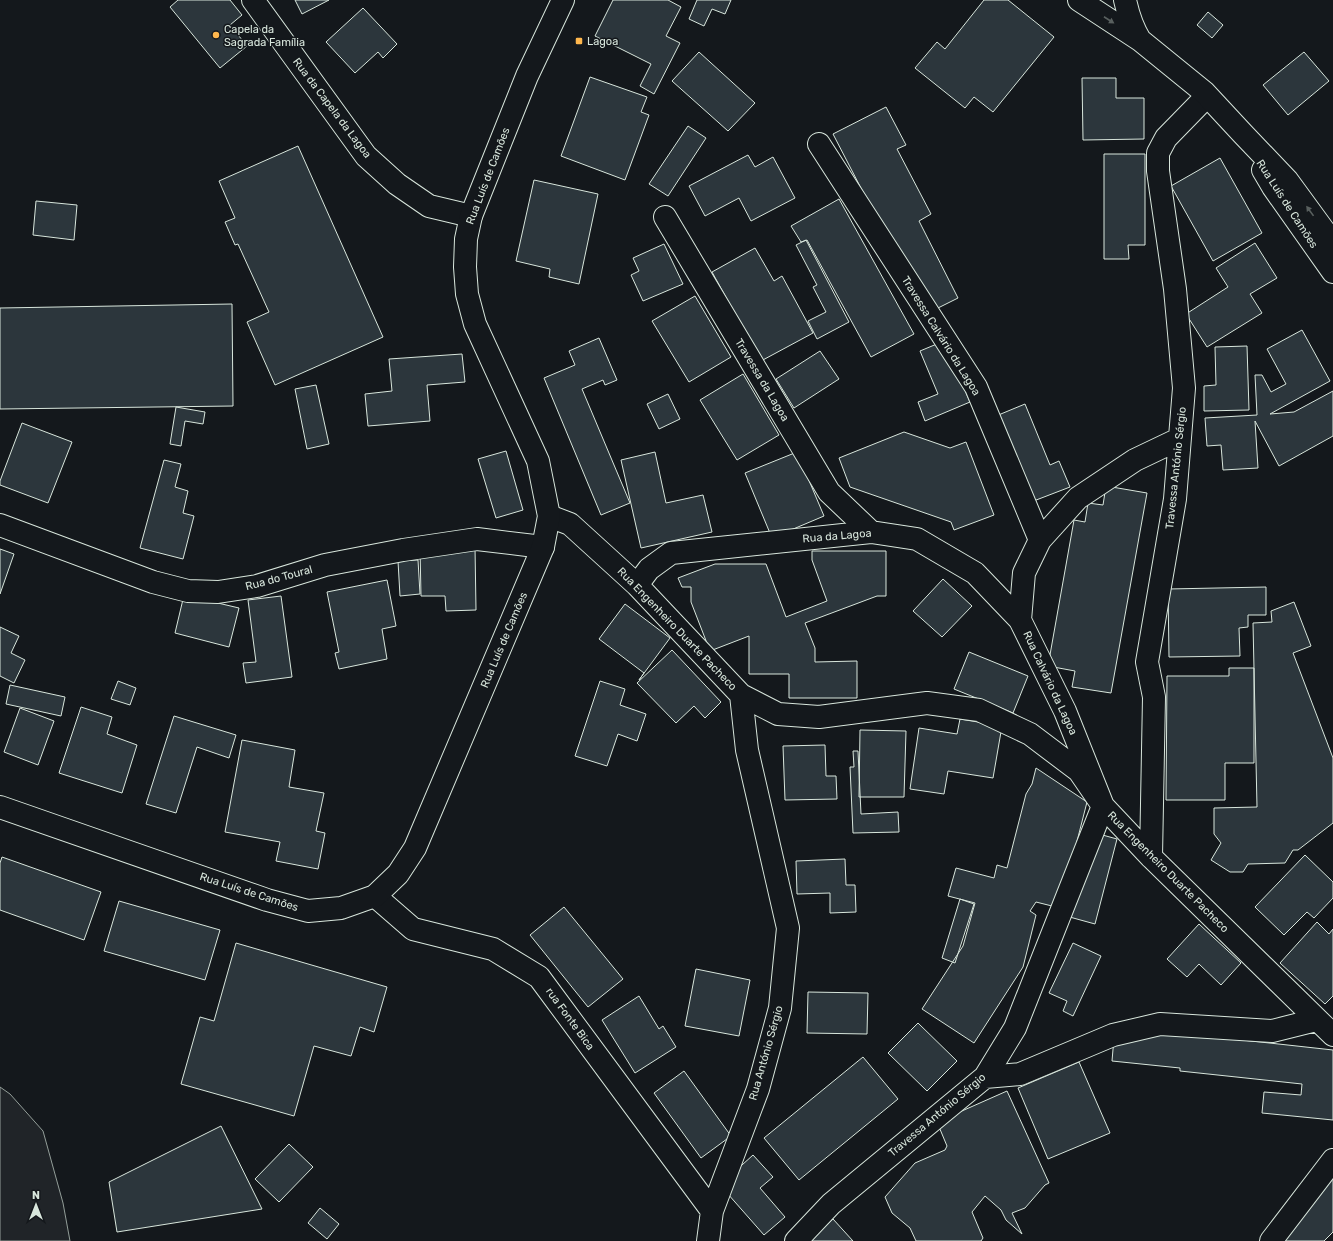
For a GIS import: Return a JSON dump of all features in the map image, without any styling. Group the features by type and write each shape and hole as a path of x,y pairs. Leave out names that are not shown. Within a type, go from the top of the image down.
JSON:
{"street":[{"name":"Rua da Capela da Lagoa","path":"253,0 366,156 397,184 429,206 471,216"},
{"name":"Rua Luís de Camões","path":"0,807 267,900 308,911 341,908 375,896 398,874 415,848 543,547 549,516 538,461 475,324 467,294 465,267 466,239 471,216 527,76 563,0"},
{"name":"Rua Luís de Camões","path":"1079,0 1140,40 1204,92 1287,180 1333,243"},
{"name":"Rua Luís de Camões","path":"1125,0 1128,14 1140,40"},
{"name":"Travessa António Sérgio","path":"1151,857 1154,697 1147,662 1175,499 1184,388 1175,289 1158,171 1158,153 1166,138 1207,96"},
{"name":"Rua Luís de Camões","path":"1243,134 1273,187 1333,272"},
{"name":"Travessa Calvário da Lagoa","path":"819,144 976,387 1040,540"},
{"name":"Travessa da Lagoa","path":"665,217 829,492 871,532"},
{"name":"Rua Calvário da Lagoa","path":"1103,806 1065,711 1020,620 1024,573 1040,540 1078,498 1135,460 1179,439"},
{"name":"Rua Engenheiro Duarte Pacheco","path":"549,516 570,524 637,585 741,695 778,714 819,717 927,702 979,710 1030,734 1079,771 1103,806 1151,857 1333,1035"},
{"name":"Rua do Toural","path":"0,525 153,582 188,591 218,592 257,586 325,565 403,550 477,539 543,547"},
{"name":"Rua da Lagoa","path":"637,585 649,569 671,553 871,532 917,539 975,572 1020,620"},
{"name":"Rua António Sérgio","path":"708,1241 712,1211 758,1089 780,1008 788,928 747,750 741,695"},
{"name":"Travessa António Sérgio","path":"796,1241 831,1204 985,1077 1015,1028 1103,806"},
{"name":"rua Fonte Bica","path":"375,896 413,929 493,949 539,977 712,1211"},
{"path":"985,1077 1020,1074 1113,1035 1160,1024 1272,1031 1316,1020"},
{"path":"1271,1241 1333,1160"}],"shaded area":[{"path":"0,1087 10,1094 43,1131 63,1203 70,1241 0,1241"}],"building":[{"name":"Capela da Sagrada Família","path":"178,0 230,0 242,15 230,25 247,46 220,68 170,7"},
{"path":"295,0 329,0 302,14"},
{"path":"613,0 668,0 681,7 666,36 680,43 654,94 640,86 651,64 595,36"},
{"path":"697,0 731,0 725,14 712,9 704,26 689,19"},
{"path":"984,0 1008,0 1054,37 993,112 974,97 965,108 915,68 937,42 945,49"},
{"path":"363,8 397,44 383,58 378,52 355,73 326,42"},
{"path":"1208,12 1223,25 1212,38 1197,25"},
{"path":"699,52 755,103 728,131 672,81"},
{"path":"1304,52 1329,81 1288,115 1263,85"},
{"path":"590,77 647,97 641,112 649,115 625,180 561,156"},
{"path":"1082,78 1116,78 1116,98 1144,98 1144,139 1083,140"},
{"path":"886,107 906,145 897,149 931,214 919,221 958,298 926,314 833,134"},
{"path":"688,126 706,138 668,196 649,184"},
{"path":"298,146 383,337 275,385 247,322 269,312 238,244 235,245 225,222 235,218 219,181"},
{"path":"1104,154 1145,154 1145,245 1128,245 1129,259 1104,259"},
{"path":"748,155 755,167 773,157 795,198 751,221 739,198 705,216 689,186"},
{"path":"1220,158 1262,233 1213,261 1171,186"},
{"path":"534,180 598,194 579,284 549,277 550,269 516,261"},
{"path":"839,199 914,334 871,357 807,240 801,242 791,226"},
{"path":"36,201 77,205 74,240 33,235"},
{"path":"806,240 849,322 817,339 808,321 826,312 813,287 817,285 796,245"},
{"path":"1255,243 1277,278 1250,294 1262,313 1207,347 1186,314 1228,287 1216,268"},
{"path":"664,244 683,284 643,301 631,275 639,271 633,258"},
{"path":"755,248 774,281 782,276 813,333 761,361 712,272"},
{"path":"695,296 731,357 689,382 652,321"},
{"path":"232,304 233,406 0,409 0,308"},
{"path":"1302,330 1330,381 1270,414 1294,412 1333,391 1333,436 1279,466 1255,421 1258,468 1223,470 1221,445 1207,446 1205,418 1257,415 1255,375 1262,375 1271,392 1286,384 1267,349"},
{"path":"599,338 617,380 605,385 603,380 582,389 630,503 601,515 544,378 575,365 569,351"},
{"path":"944,341 970,402 925,421 918,402 938,394 920,351"},
{"path":"1247,346 1249,410 1204,411 1204,386 1216,385 1215,347"},
{"path":"820,351 839,379 794,408 776,379"},
{"path":"462,354 465,382 427,385 430,421 368,426 365,394 392,391 389,359"},
{"path":"743,374 779,435 737,460 700,400"},
{"path":"316,385 329,444 307,449 295,389"},
{"path":"668,394 680,419 659,429 647,404"},
{"path":"1025,404 1050,465 1059,461 1070,487 1031,502 996,416"},
{"path":"176,407 205,412 203,424 185,421 181,446 170,444"},
{"path":"22,423 72,442 48,503 0,485 0,481"},
{"path":"904,432 950,448 966,442 994,515 954,530 951,522 850,487 839,458"},
{"path":"506,451 523,510 496,518 478,459"},
{"path":"655,452 666,503 703,495 712,532 641,548 621,460"},
{"path":"797,452 824,516 772,538 745,473"},
{"path":"164,460 181,464 175,487 188,491 183,513 194,516 183,559 140,548"},
{"path":"1106,486 1147,493 1111,693 1072,687 1075,671 1048,666 1074,520 1085,522 1088,503 1103,505"},
{"path":"475,547 476,610 446,611 445,596 421,596 420,548"},
{"path":"0,549 14,554 0,594"},
{"path":"812,551 886,551 886,596 877,596 805,623 815,648 815,662 857,661 857,698 789,698 789,674 749,674 749,636 710,651 691,602 691,587 682,587 678,578 715,564 766,564 786,617 827,601 812,560"},
{"path":"418,560 420,594 400,596 398,561"},
{"path":"943,579 972,606 942,637 913,611"},
{"path":"387,580 396,626 382,629 387,659 339,669 335,653 339,652 327,592"},
{"path":"1266,587 1266,615 1248,615 1248,627 1239,628 1240,656 1169,657 1168,589"},
{"path":"184,595 239,608 229,647 175,633"},
{"path":"281,596 292,677 246,683 243,663 256,662 248,600"},
{"path":"1294,602 1311,646 1293,653 1333,758 1333,823 1298,850 1293,850 1285,863 1248,864 1243,872 1230,872 1211,860 1221,843 1214,834 1214,808 1257,807 1253,623 1272,622 1271,611"},
{"path":"625,604 670,638 639,680 644,673 599,639"},
{"path":"0,627 19,636 11,653 25,660 14,683 0,676"},
{"path":"672,650 721,702 705,718 694,706 676,723 637,683"},
{"path":"969,652 1028,676 1013,713 954,689"},
{"path":"1229,668 1254,668 1254,763 1225,763 1225,800 1166,800 1167,676 1229,676"},
{"path":"118,681 136,688 130,705 111,699"},
{"path":"600,681 625,689 620,705 646,714 637,741 618,734 607,766 575,756"},
{"path":"10,685 65,697 61,716 6,704"},
{"path":"81,707 112,717 107,734 137,745 122,793 59,773"},
{"path":"20,708 54,721 38,765 4,752"},
{"path":"174,716 236,735 229,758 197,747 176,813 146,804"},
{"path":"960,719 1002,726 993,778 948,771 944,794 910,789 919,728 957,734"},
{"path":"860,730 906,731 904,797 859,797"},
{"path":"242,740 295,750 289,787 324,793 316,831 325,833 318,869 276,861 280,842 225,832"},
{"path":"825,745 826,776 836,776 837,799 785,800 783,746"},
{"path":"853,751 858,751 861,814 898,812 899,832 853,833 850,767 854,767"},
{"path":"1036,768 1087,802 1060,908 1036,902 1030,911 1036,915 1023,967 974,1043 922,1009 963,946 975,903 948,896 956,868 994,878 997,865 1007,868 1026,794 1032,784"},
{"path":"1088,831 1117,839 1095,924 1066,916"},
{"path":"1305,855 1333,882 1333,898 1314,918 1307,912 1284,935 1255,907"},
{"path":"2,857 101,892 84,940 0,910 0,863"},
{"path":"845,859 846,885 855,885 856,912 830,913 830,893 797,894 796,861"},
{"path":"960,899 974,904 955,963 942,958"},
{"path":"119,901 220,930 205,980 104,951"},
{"path":"564,907 623,979 588,1007 530,935"},
{"path":"1317,922 1329,934 1333,929 1333,996 1325,1004 1280,963"},
{"path":"1199,924 1241,963 1221,985 1199,964 1187,977 1167,959"},
{"path":"236,943 387,987 374,1032 360,1027 351,1056 314,1046 294,1116 181,1084 200,1017 214,1021"},
{"path":"1073,943 1101,956 1073,1016 1063,1011 1067,1001 1049,993"},
{"path":"696,969 750,980 739,1036 685,1026"},
{"path":"808,992 868,993 867,1034 807,1033"},
{"path":"639,996 659,1029 663,1026 676,1047 635,1073 602,1020"},
{"path":"918,1023 957,1061 927,1091 888,1053"},
{"path":"1115,1026 1333,1050 1333,1120 1262,1113 1264,1092 1301,1095 1302,1084 1180,1071 1180,1068 1112,1061"},
{"path":"863,1057 898,1099 799,1180 764,1138"},
{"path":"1079,1062 1110,1133 1048,1159 1018,1088"},
{"path":"684,1071 731,1136 701,1158 654,1093"},
{"path":"1007,1091 1049,1183 1045,1185 1025,1208 1012,1213 1022,1234 1006,1220 1001,1210 985,1196 972,1212 983,1238 981,1241 916,1241 910,1228 892,1213 885,1197 915,1163 945,1150 947,1146 937,1122"},
{"path":"221,1126 262,1209 117,1232 109,1182"},
{"path":"289,1144 313,1167 279,1202 255,1179"},
{"path":"753,1155 773,1177 760,1188 785,1217 764,1235 720,1185"},
{"path":"1333,1178 1333,1232 1324,1241 1281,1241"},
{"path":"320,1208 339,1224 327,1239 308,1223"},
{"path":"833,1219 853,1241 809,1241"}],"place":[{"name":"Capela da Sagrada Família","path":"216,35"},
{"name":"Lagoa","path":"579,41"}]}
